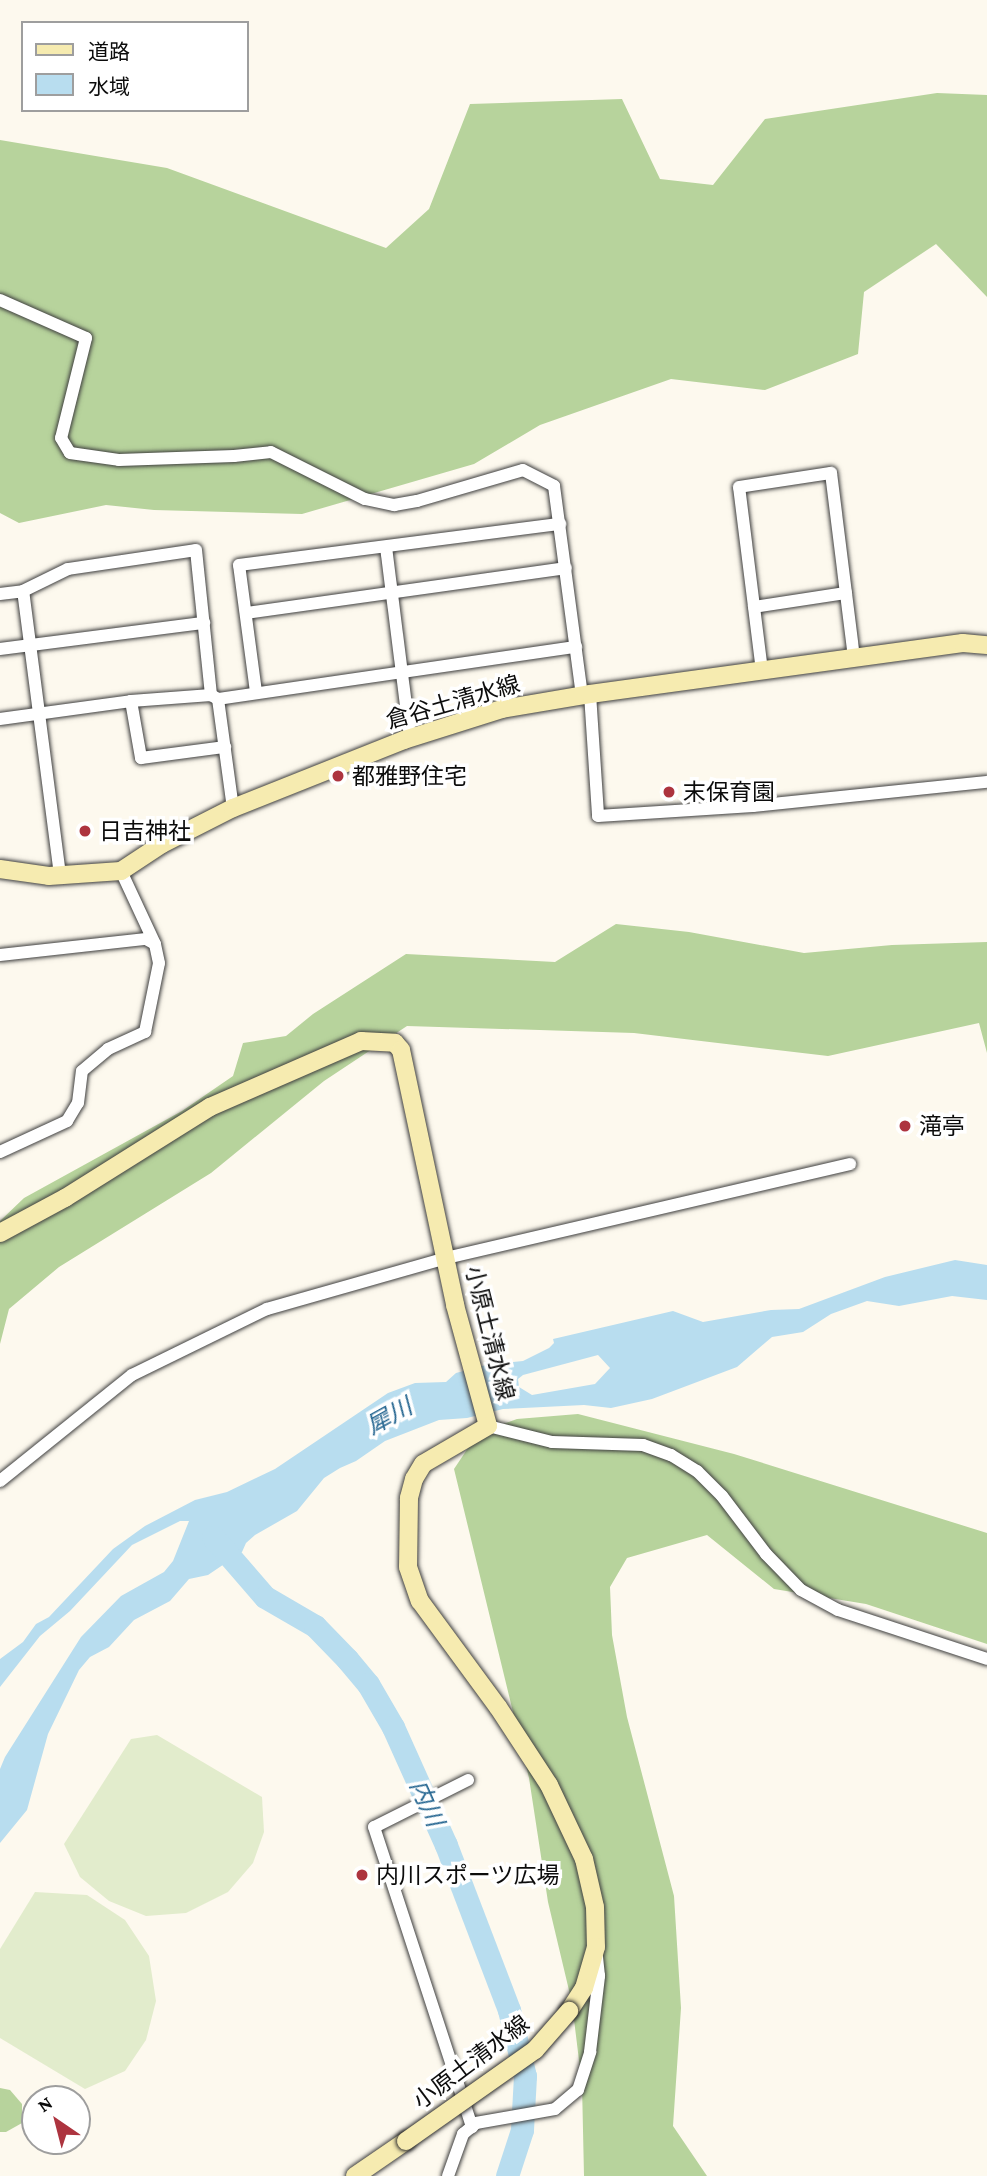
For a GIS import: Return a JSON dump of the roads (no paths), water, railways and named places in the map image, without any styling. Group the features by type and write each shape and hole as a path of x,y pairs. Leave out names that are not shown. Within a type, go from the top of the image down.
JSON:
{"main road":[{"name":"倉谷土清水線","path":"0,869 18,874 61,875 121,871 162,844 233,808 410,738 502,709 586,694 962,643 987,645"},
{"name":"小原土清水線","path":"0,1233 65,1198 210,1107 361,1041 395,1043 404,1058 455,1305 487,1423 423,1464 414,1479 409,1498 408,1567 420,1601 498,1707 549,1785 584,1858 595,1907 596,1947 584,1988 569,2011 535,2050 355,2176"}],"street":[{"path":"0,300 86,338 61,438 70,453 119,460 271,452 365,499 394,505 417,501 523,470 554,486 576,646 586,694 598,816 739,807 987,782"},
{"path":"762,671 739,487 831,473 854,658"},
{"path":"256,692 239,565 560,524"},
{"path":"386,547 410,738"},
{"path":"0,594 23,591 68,569 196,550 214,697 225,747 233,808"},
{"path":"246,612 566,568"},
{"path":"23,591 61,875"},
{"path":"754,607 846,593"},
{"path":"0,649 204,623"},
{"path":"0,719 131,701 256,692 576,646"},
{"path":"131,701 141,758 225,747"},
{"path":"0,1152 67,1121 78,1103 82,1071 108,1049 145,1032 159,962 155,944 121,871"},
{"path":"0,955 146,940 155,944"},
{"path":"0,1481 132,1375 276,1305 446,1258 850,1164"},
{"path":"487,1423 552,1442 643,1445 671,1455 697,1471 714,1488 766,1554 801,1590 838,1610 961,1648 987,1659"},
{"path":"468,1780 374,1827 478,2124"},
{"path":"449,2176 463,2134 478,2124 555,2109 578,2090 590,2052 594,1998 599,1976 596,1947"}],"water":[{"name":"犀川","path":"955,1260 987,1265 987,1300 952,1296 899,1306 867,1301 831,1314 803,1332 772,1337 737,1367 652,1399 611,1408 584,1405 503,1409 467,1418 439,1420 385,1441 324,1478 297,1511 255,1535 246,1543 242,1552 208,1575 189,1579 170,1601 134,1620 109,1647 90,1657 79,1670 48,1734 27,1810 0,1843 0,1769 5,1757 81,1637 121,1596 164,1572 173,1561 189,1521 180,1521 132,1545 70,1611 40,1636 0,1687 0,1659 23,1642 36,1624 49,1617 113,1549 145,1526 195,1500 227,1492 275,1469 388,1393 415,1383 446,1382 456,1373 486,1365 523,1361 549,1348 554,1343 553,1339 673,1311 703,1322 771,1310 799,1309 885,1277","holes":["598,1355 610,1368 595,1384 532,1395 519,1387 518,1379 523,1375"]}],"waterway":[{"name":"内川","path":"213,1537 265,1597 315,1626 347,1659 368,1684 393,1727 446,1845 509,2010 525,2076 522,2130 507,2176"}],"place":[{"name":"都雅野住宅","path":"338,776"},
{"name":"末保育園","path":"669,792"},
{"name":"日吉神社","path":"85,831"},
{"name":"滝亭","path":"905,1126"},
{"name":"内川スポーツ広場","path":"362,1875"}]}
